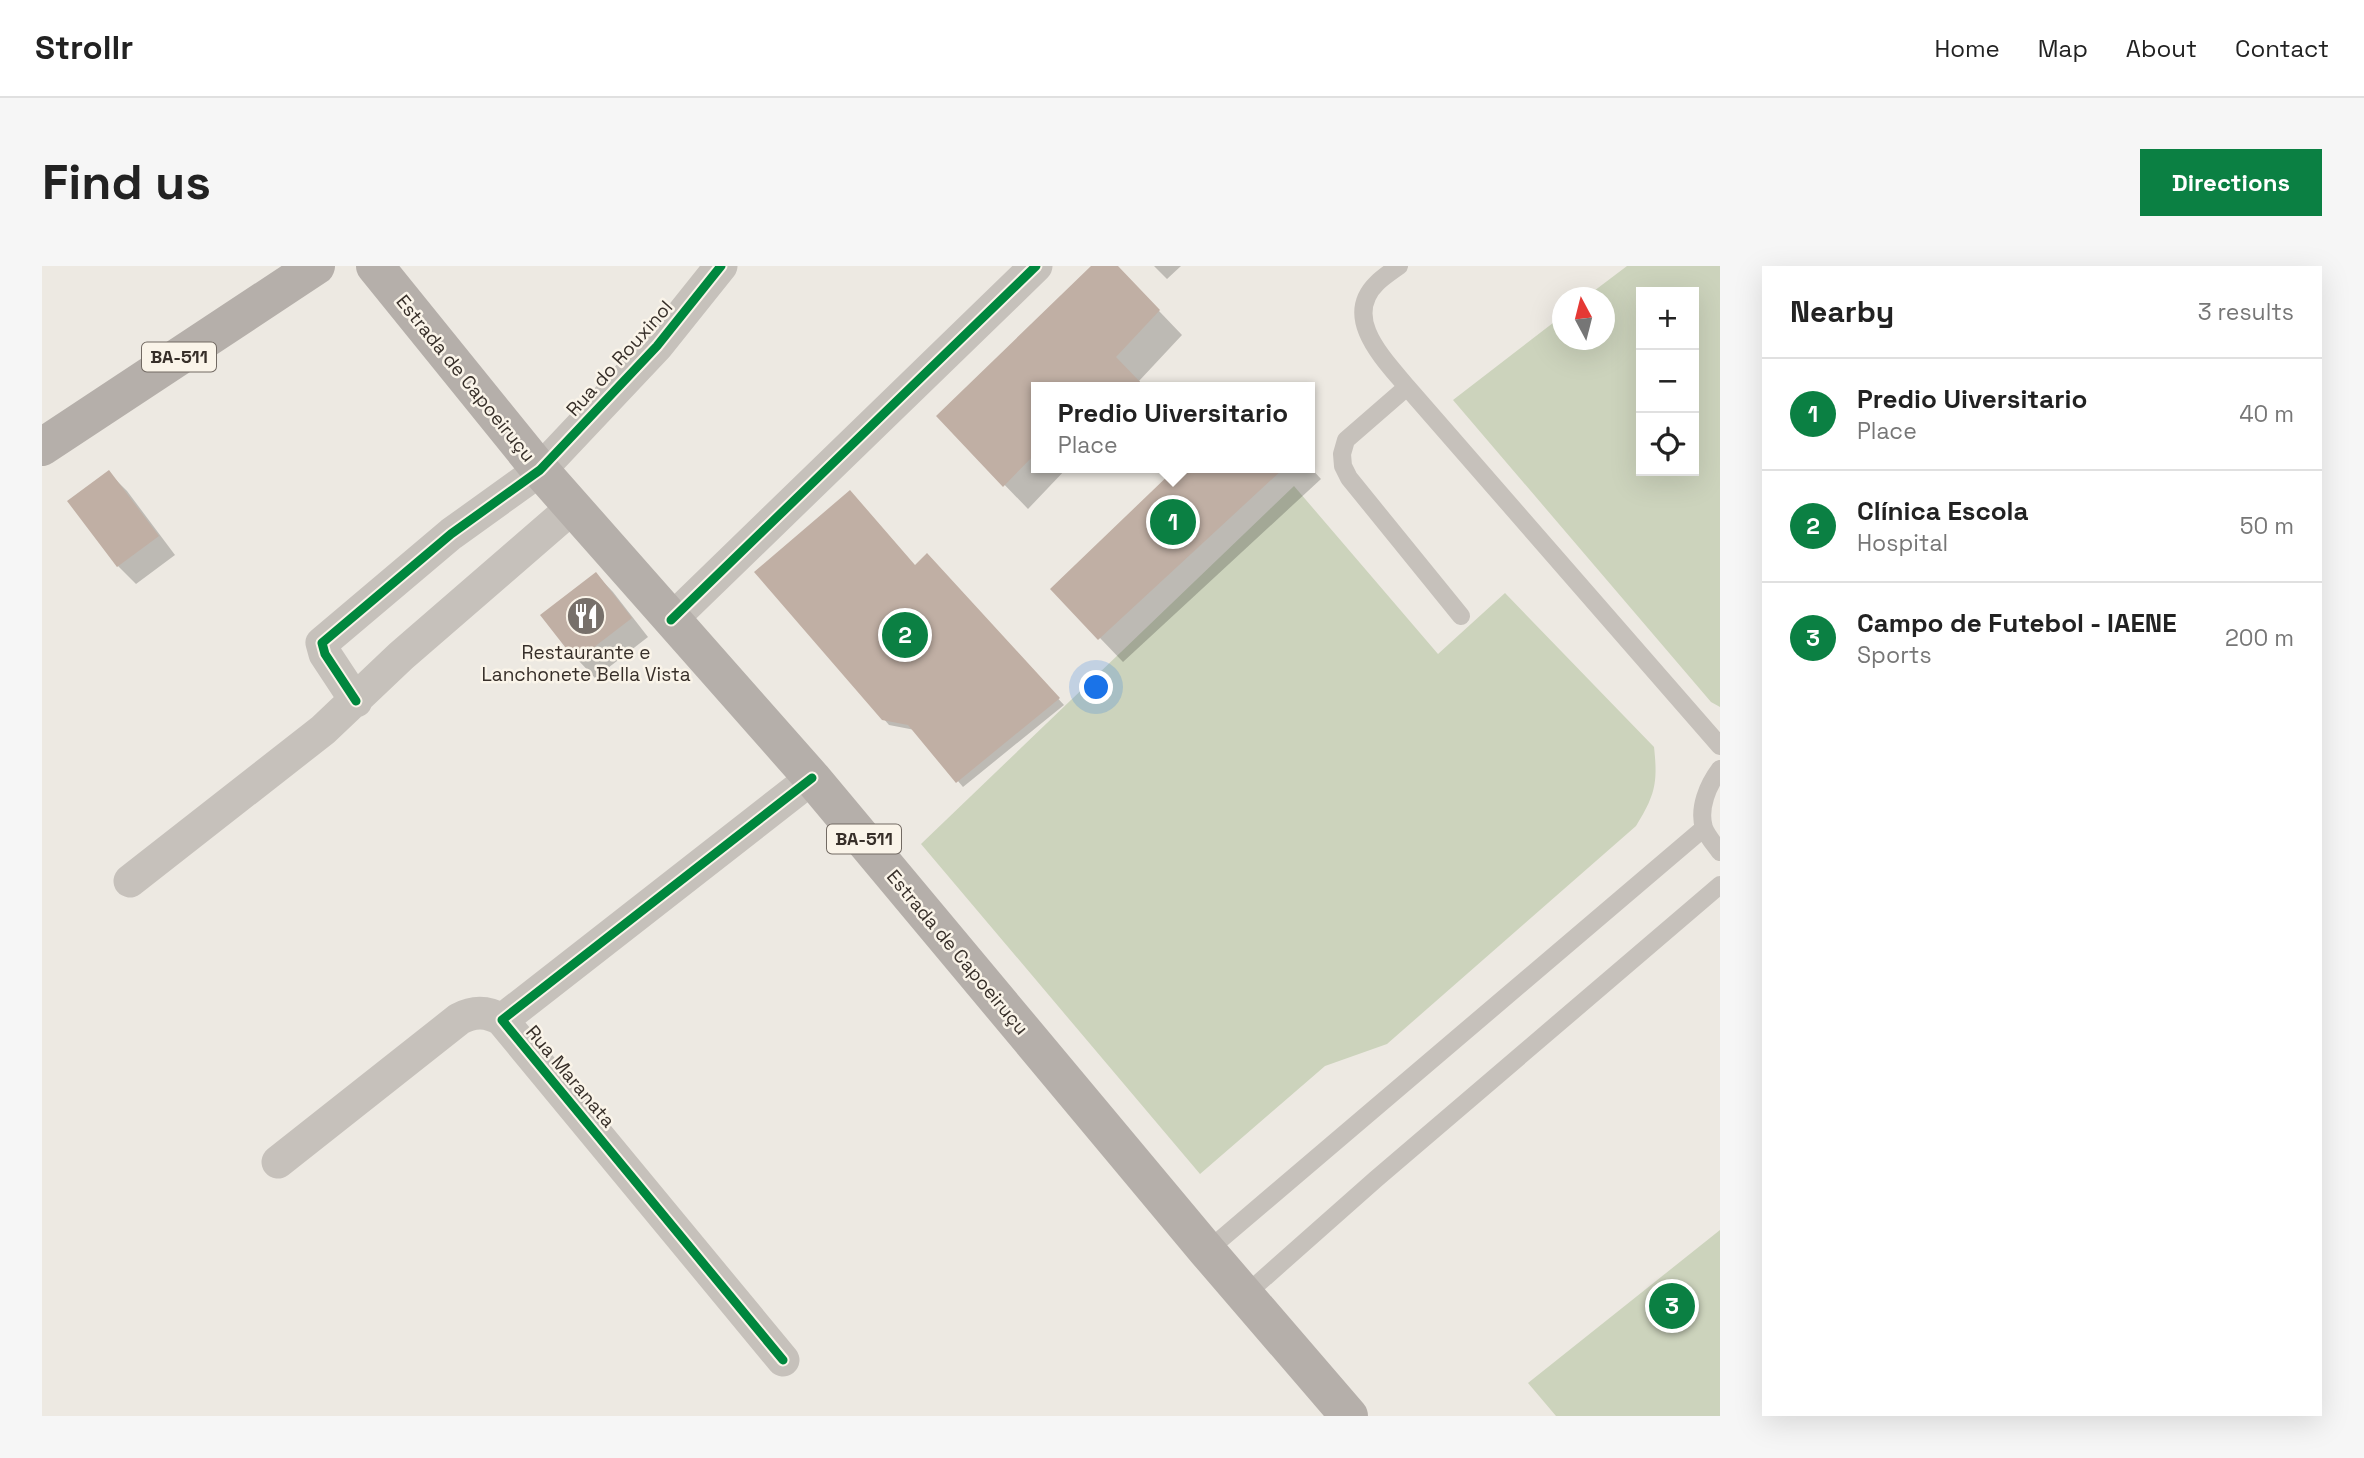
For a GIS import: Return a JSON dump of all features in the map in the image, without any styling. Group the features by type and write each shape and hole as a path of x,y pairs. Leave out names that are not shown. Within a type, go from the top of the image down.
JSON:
{"main road":[{"name":"BA-511","path":"42,447 316,266"},
{"name":"Estrada de Capoeiruçu","path":"375,266 540,470 812,778 1207,1251 1349,1416"}],"street":[{"name":"Rua do Rouxinol","path":"356,701 325,654 322,643 451,534 540,470 657,346 721,266"},
{"path":"671,620 1036,266"},
{"path":"130,881 275,769 356,701 401,656 573,507"},
{"name":"Rua Maranata","path":"783,1360 502,1020 812,778"},
{"path":"278,1162 459,1019 469,1013 482,1013 502,1020"}],"lane":[{"path":"1399,266 1376,284 1366,301 1364,320 1368,338 1407,387 1720,746"},
{"path":"1407,387 1346,440 1342,454 1343,466 1349,478 1461,616"},
{"path":"1720,769 1709,784 1703,806 1704,828 1720,852"},
{"path":"1207,1251 1704,828"},
{"path":"1245,1295 1386,1170 1720,885"}],"green space":[{"path":"1627,266 1720,266 1720,707 1711,702 1453,400 1552,324 1552,350 1615,350 1615,287 1599,287"},
{"path":"1294,486 1438,654 1505,593 1654,747 1654,788 1636,826 1387,1044 1325,1066 1200,1174 921,844"},
{"path":"1720,1230 1720,1416 1556,1416 1528,1383"}],"building":[{"path":"1091,266 1118,266 1160,310 1116,357 1140,382 1031,382 1031,458 1003,487 936,416"},
{"path":"109,470 159,536 117,567 67,501"},
{"path":"1171,473 1279,473 1098,640 1050,589"},
{"path":"850,490 915,565 927,553 1060,698 956,783 908,725 882,720 754,572"},
{"name":"Restaurante e Lanchonete Bella Vista","path":"596,572 632,618 576,661 540,615"}],"cycle path":[{"path":"356,701 325,654 322,643 451,534 540,470 657,346 721,266"},
{"path":"671,620 1036,266"},
{"path":"783,1360 502,1020 812,778"}],"place":[{"name":"Predio Uiversitario","path":"1173,522"},
{"name":"Restaurante e Lanchonete Bella Vista","path":"586,616"},
{"name":"Clínica Escola","path":"905,635"},
{"name":"Campo de Futebol - IAENE","path":"1672,1306"}]}
